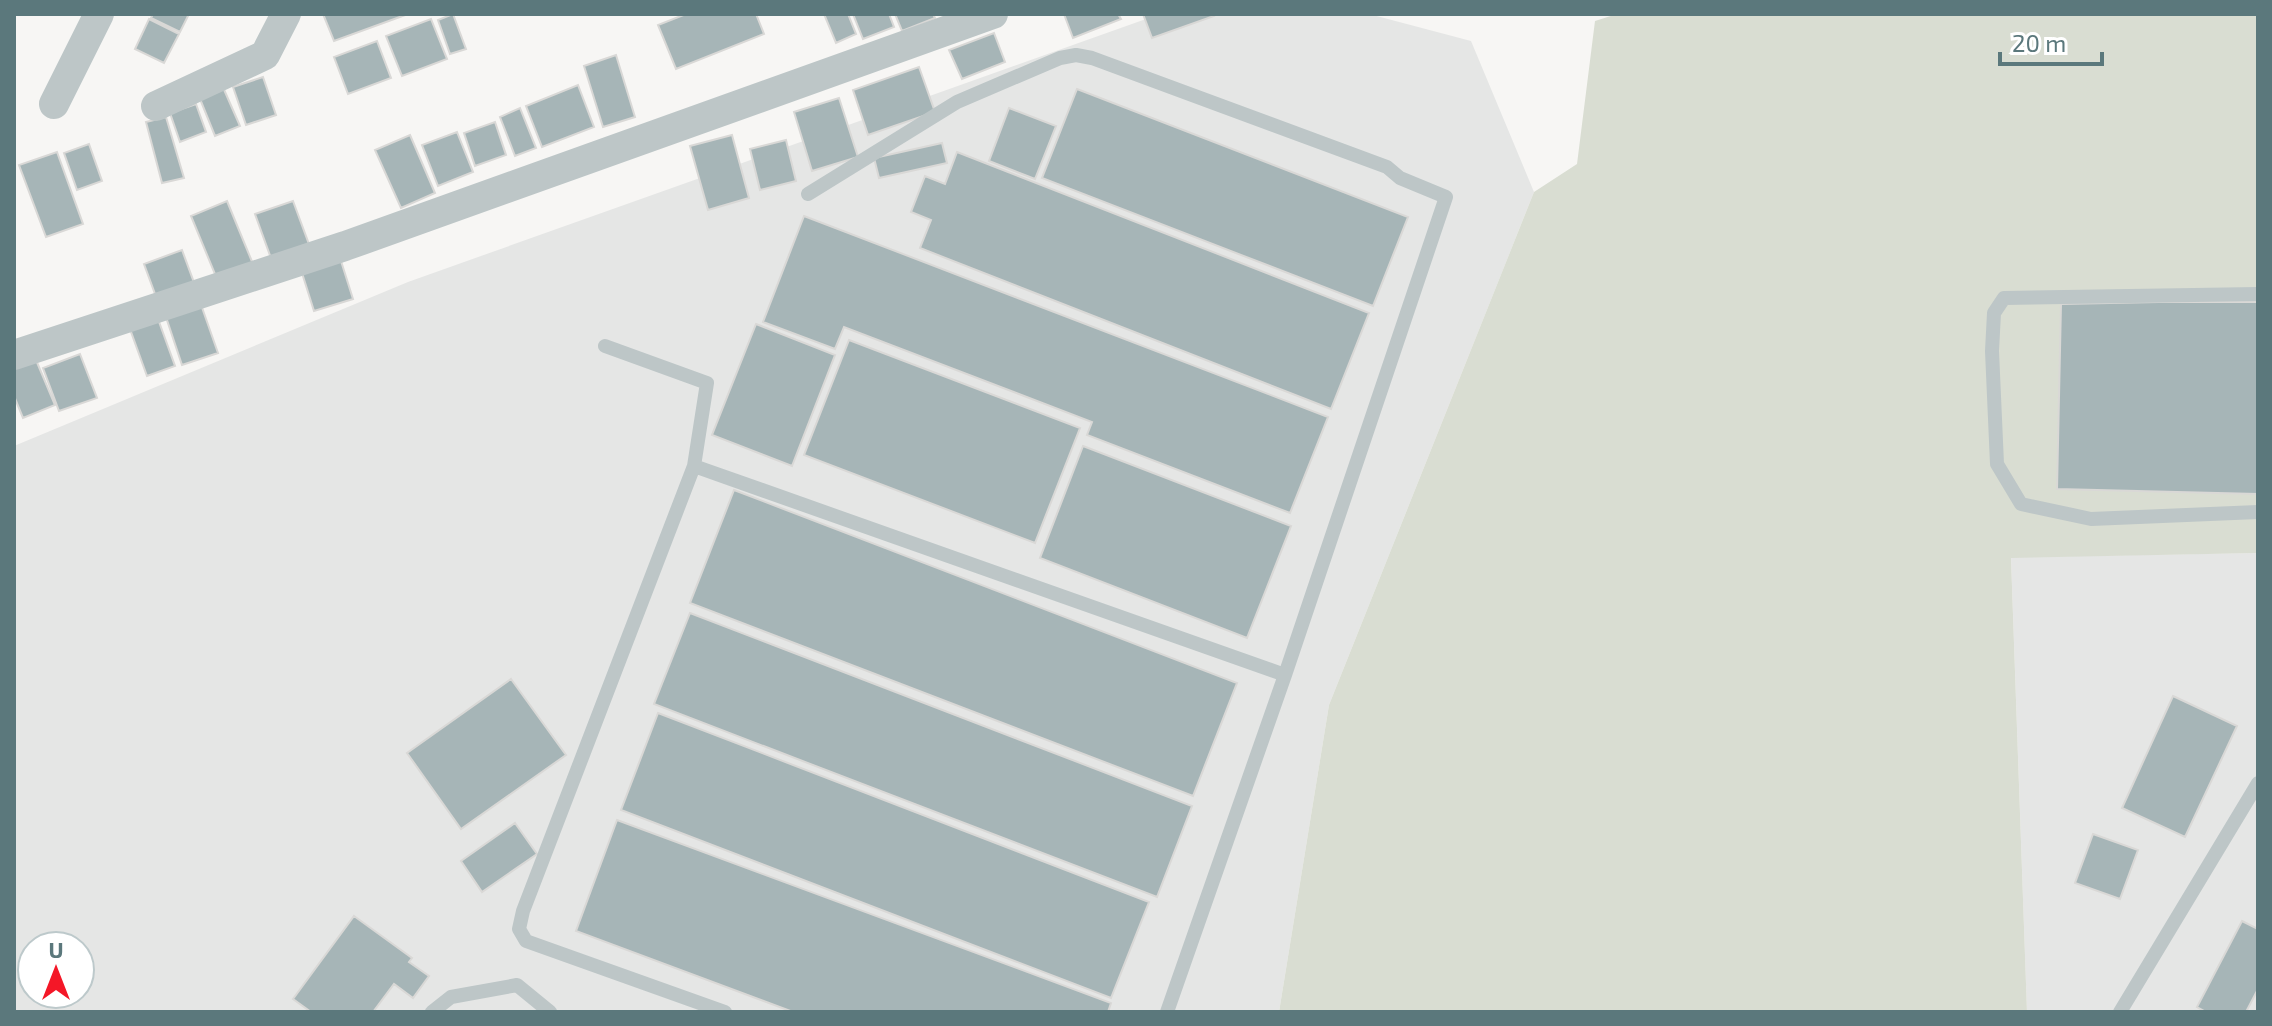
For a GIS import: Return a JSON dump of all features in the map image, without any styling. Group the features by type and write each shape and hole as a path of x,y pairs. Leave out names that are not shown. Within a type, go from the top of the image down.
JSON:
{"street":[{"path":"54,104 99,14"},
{"path":"156,106 265,55 286,14"},
{"path":"14,355 345,246 993,14"}],"lane":[{"path":"808,194 957,102 1060,58 1076,55 1092,58 1387,167 1400,178 1446,197 1285,675 1167,1012"},
{"path":"2258,294 2004,298 1994,313 1992,351 1997,464 2021,504 2091,519 2258,512"},
{"path":"605,346 707,383 694,466 528,896 519,929 526,941 725,1012"},
{"path":"694,466 1285,675"},
{"path":"2120,1012 2258,783"},
{"path":"432,1012 451,997 517,985 550,1012"}],"shaded area":[{"path":"1160,14 1369,14 1471,41 1534,192 1329,705 1279,1012 14,1012 14,446 408,282"},
{"path":"1617,14 2258,14 2258,553 2011,558 2027,1012 1279,1012 1329,705 1534,192 1577,164 1595,21"},
{"path":"2258,553 2258,1012 2027,1012 2011,557"}],"building":[{"path":"153,14 189,14 180,32 151,18"},
{"path":"323,14 408,14 334,41"},
{"path":"453,14 466,49 450,54 438,20"},
{"path":"686,14 756,14 764,34 676,69 658,25"},
{"path":"824,14 848,14 856,34 836,43"},
{"path":"853,14 889,14 894,27 863,39"},
{"path":"895,14 933,14 935,18 902,31"},
{"path":"1064,14 1118,14 1121,19 1073,38"},
{"path":"1143,14 1213,14 1214,16 1152,38"},
{"path":"149,19 179,34 164,63 135,49"},
{"path":"431,19 447,59 402,76 386,36"},
{"path":"994,33 1005,62 962,79 949,50"},
{"path":"377,41 391,78 348,94 334,57"},
{"path":"616,55 635,117 603,127 584,66"},
{"path":"919,67 935,112 868,135 853,90"},
{"path":"263,77 276,115 246,125 233,87"},
{"path":"222,85 240,126 215,136 198,94"},
{"path":"578,85 594,127 542,147 526,106"},
{"path":"1077,89 1408,217 1373,306 1042,178"},
{"path":"839,98 858,157 812,171 794,112"},
{"path":"196,104 206,132 180,142 170,113"},
{"path":"520,108 536,148 515,156 500,117"},
{"path":"1009,108 1056,126 1035,179 989,161"},
{"path":"166,117 184,178 162,183 146,122"},
{"path":"495,122 506,155 475,166 464,133"},
{"path":"457,132 473,172 438,186 422,145"},
{"path":"410,135 435,193 401,208 375,150"},
{"path":"732,135 749,198 708,210 690,146"},
{"path":"786,140 796,181 760,190 750,149"},
{"path":"942,143 947,163 879,178 874,158"},
{"path":"89,144 102,181 77,190 64,153"},
{"path":"57,152 83,224 46,237 19,165"},
{"path":"957,152 1369,313 1331,409 920,248 931,220 911,212 925,176 945,184"},
{"path":"227,201 253,264 217,279 191,216"},
{"path":"293,201 310,247 272,261 255,214"},
{"path":"804,216 1328,417 1290,513 1087,435 1092,422 844,327 835,349 763,322"},
{"path":"182,250 196,288 158,302 144,264"},
{"path":"341,261 353,299 314,311 302,273"},
{"path":"199,299 218,353 182,365 164,311"},
{"path":"2258,302 2258,494 2057,489 2061,304"},
{"path":"158,319 175,366 147,376 130,329"},
{"path":"756,324 835,355 792,466 712,435"},
{"path":"849,340 1080,428 1035,543 804,455"},
{"path":"80,354 97,398 59,411 43,368"},
{"path":"36,360 55,405 23,418 14,396 14,369"},
{"path":"1083,446 1291,526 1247,638 1040,558"},
{"path":"734,490 1237,683 1193,796 690,603"},
{"path":"690,613 1192,806 1157,897 654,704"},
{"path":"511,679 566,755 461,829 407,753"},
{"path":"2173,696 2237,726 2185,837 2122,808"},
{"path":"658,713 1149,902 1111,998 621,810"},
{"path":"617,820 1111,1003 1108,1012 793,1012 576,931"},
{"path":"515,823 537,854 482,892 461,861"},
{"path":"2093,834 2138,850 2120,899 2075,883"},
{"path":"354,916 412,958 409,962 429,976 413,998 394,984 373,1012 311,1012 293,999"},
{"path":"2242,921 2258,929 2258,989 2246,1012 2206,1012 2197,1007"}]}
